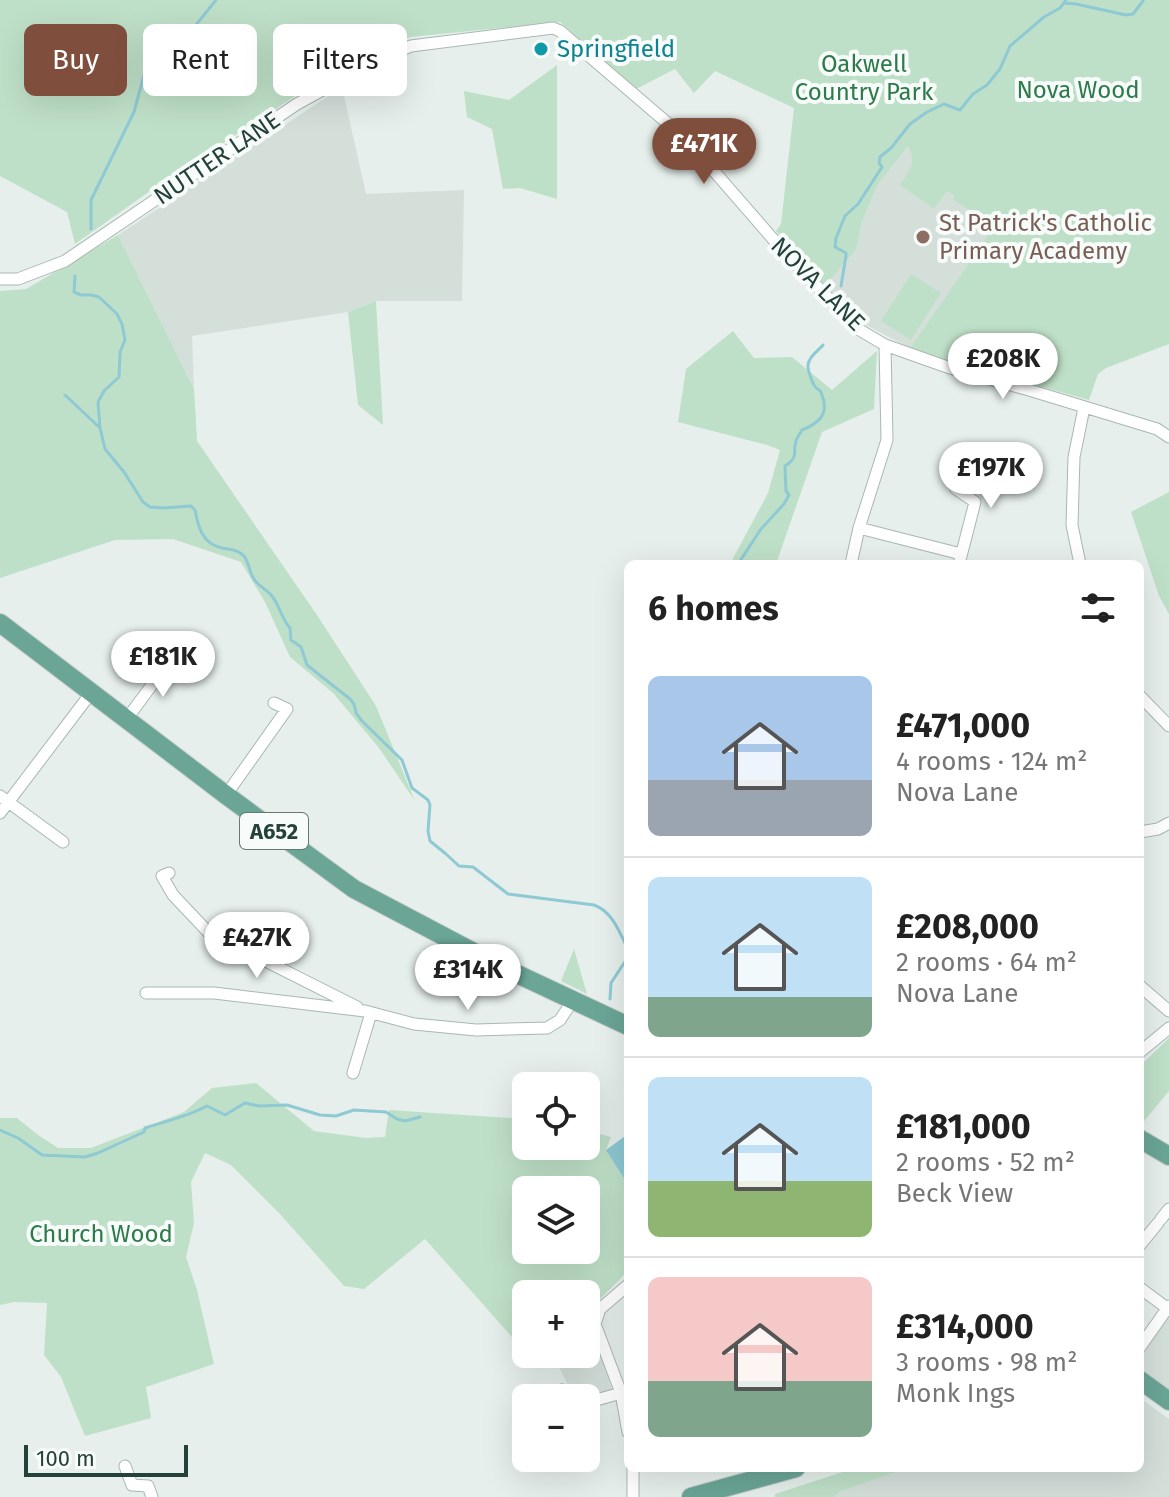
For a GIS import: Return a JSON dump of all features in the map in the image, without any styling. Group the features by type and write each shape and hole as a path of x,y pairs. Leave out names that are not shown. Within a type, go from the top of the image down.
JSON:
{"main road":[{"name":"A652","path":"0,623 354,889 500,966 624,1024"},
{"path":"1144,1146 1169,1156"},
{"path":"1144,1383 1169,1401"},
{"path":"691,1497 782,1472"}],"street":[{"name":"NOVA LANE","path":"533,31 553,28 560,31 686,139 786,254 858,329 885,345 950,368 1084,408 1163,426 1169,437"},
{"name":"NUTTER LANE","path":"0,279 18,279 65,261 297,104 374,62 411,46 533,31"},
{"path":"852,560 887,440 885,345"},
{"path":"1079,560 1072,525 1074,457 1084,408"},
{"path":"859,528 960,559 975,502 956,489 962,465"},
{"path":"126,720 176,657"},
{"path":"63,842 3,804 91,693"},
{"path":"1144,700 1169,726"},
{"path":"226,795 287,709 274,703"},
{"path":"1144,833 1169,823"},
{"path":"161,877 173,895 208,932 368,1012"},
{"path":"1144,989 1169,1011"},
{"path":"146,993 214,993 368,1012 414,1024 476,1030 547,1028 560,1020 573,1000"},
{"path":"353,1073 368,1012"},
{"path":"1144,1049 1169,1028"},
{"path":"1144,1240 1163,1217"},
{"path":"624,1288 600,1309 595,1324 621,1393 624,1410"},
{"path":"1144,1291 1168,1307 1144,1341"},
{"path":"600,1399 621,1393"},
{"path":"125,1466 132,1485 148,1486 152,1497"},
{"path":"633,1472 633,1497"}],"shaded area":[{"path":"328,96 344,96 366,194 464,190 462,301 376,301 348,312 192,336 194,389 118,235"},
{"name":"St Patrick's Catholic Primary Academy","path":"938,108 1035,169 910,348 866,325 823,288 856,250 862,222 877,186"},
{"path":"1169,1316 1169,1393 1144,1374 1144,1350"},
{"path":"600,1352 612,1391 600,1393 600,1384 567,1384 560,1368 600,1368"},
{"path":"1144,1401 1169,1419 1169,1497 835,1497 839,1492 896,1472 1144,1472"}],"green space":[{"path":"0,0 1169,0 1169,344 1106,368 1098,374 1089,400 968,368 910,348 996,224 976,210 973,213 947,191 934,209 900,185 912,162 908,146 877,186 862,222 856,250 823,288 776,231 781,224 794,108 715,71 694,93 675,69 636,89 560,22 407,38 407,24 273,24 273,96 295,96 75,244 67,212 0,176"},
{"path":"557,65 557,199 520,188 503,189 492,129 467,117 464,91 509,100"},
{"path":"118,235 194,389 197,441 376,706 415,801 379,748 334,694 290,657 265,602 241,562 173,539 115,540 0,578 0,291 26,289"},
{"path":"911,274 941,293 911,340 881,321"},
{"path":"376,301 383,425 358,405 348,312"},
{"path":"733,331 754,358 792,357 832,390 877,351 874,409 822,432 777,560 732,560 768,493 780,450 678,422 686,369"},
{"path":"1169,492 1169,614 1159,596 1131,512"},
{"path":"574,949 587,994 561,981"},
{"path":"1169,1038 1169,1091 1144,1121 1144,1062"},
{"name":"Church Wood","path":"256,1083 314,1131 366,1138 385,1137 389,1110 512,1118 512,1160 600,1160 600,1134 611,1137 606,1150 624,1179 624,1275 600,1299 600,1280 512,1280 512,1337 425,1239 364,1289 344,1286 231,1165 205,1153 191,1182 194,1223 186,1257 214,1364 146,1387 151,1418 85,1436 61,1377 44,1355 47,1303 14,1302 0,1305 0,1118 17,1118 58,1148 91,1148 184,1112 212,1088"},
{"path":"843,1472 896,1472 839,1492 835,1497 775,1497 775,1494"}],"water":[{"path":"624,1137 624,1179 606,1150"}],"waterway":[{"path":"91,229 91,200 134,112 148,55 166,39 183,41 216,0"},
{"path":"841,286 846,253 835,247 836,238 845,216 858,204 882,167 880,157 910,124 927,112 944,104 960,110 1000,69 1010,46 1066,0"},
{"path":"1064,3 1126,15 1133,14 1143,1"},
{"path":"75,276 74,292 99,297 117,314 122,324 125,340 120,352 119,377 104,391 98,402 100,428 105,449 143,502 150,507 191,506 202,534 210,543 244,556 252,576 275,600 290,628 291,640 301,647 307,665 350,699 362,721 402,760 412,788 430,805 430,841 459,866 473,867 508,894 601,908 615,923 624,941"},
{"path":"741,560 761,529 784,504 789,495 786,491 785,466 794,457 796,441 802,430 817,422 823,413 822,395 813,383 808,367 811,358 823,345"},
{"path":"65,395 100,428"},
{"path":"610,999 611,983 624,963"},
{"path":"0,1130 42,1155 85,1157 144,1132 145,1128 207,1106 225,1115 245,1103 287,1105 320,1115 336,1116 354,1110 386,1112 405,1121 420,1117"}],"place":[{"name":"Springfield","path":"541,49"},
{"name":"St Patrick's Catholic Primary Academy","path":"923,237"}],"park label":[{"name":"Oakwell Country Park","path":"864,78"},
{"name":"Nova Wood","path":"1078,90"}]}
